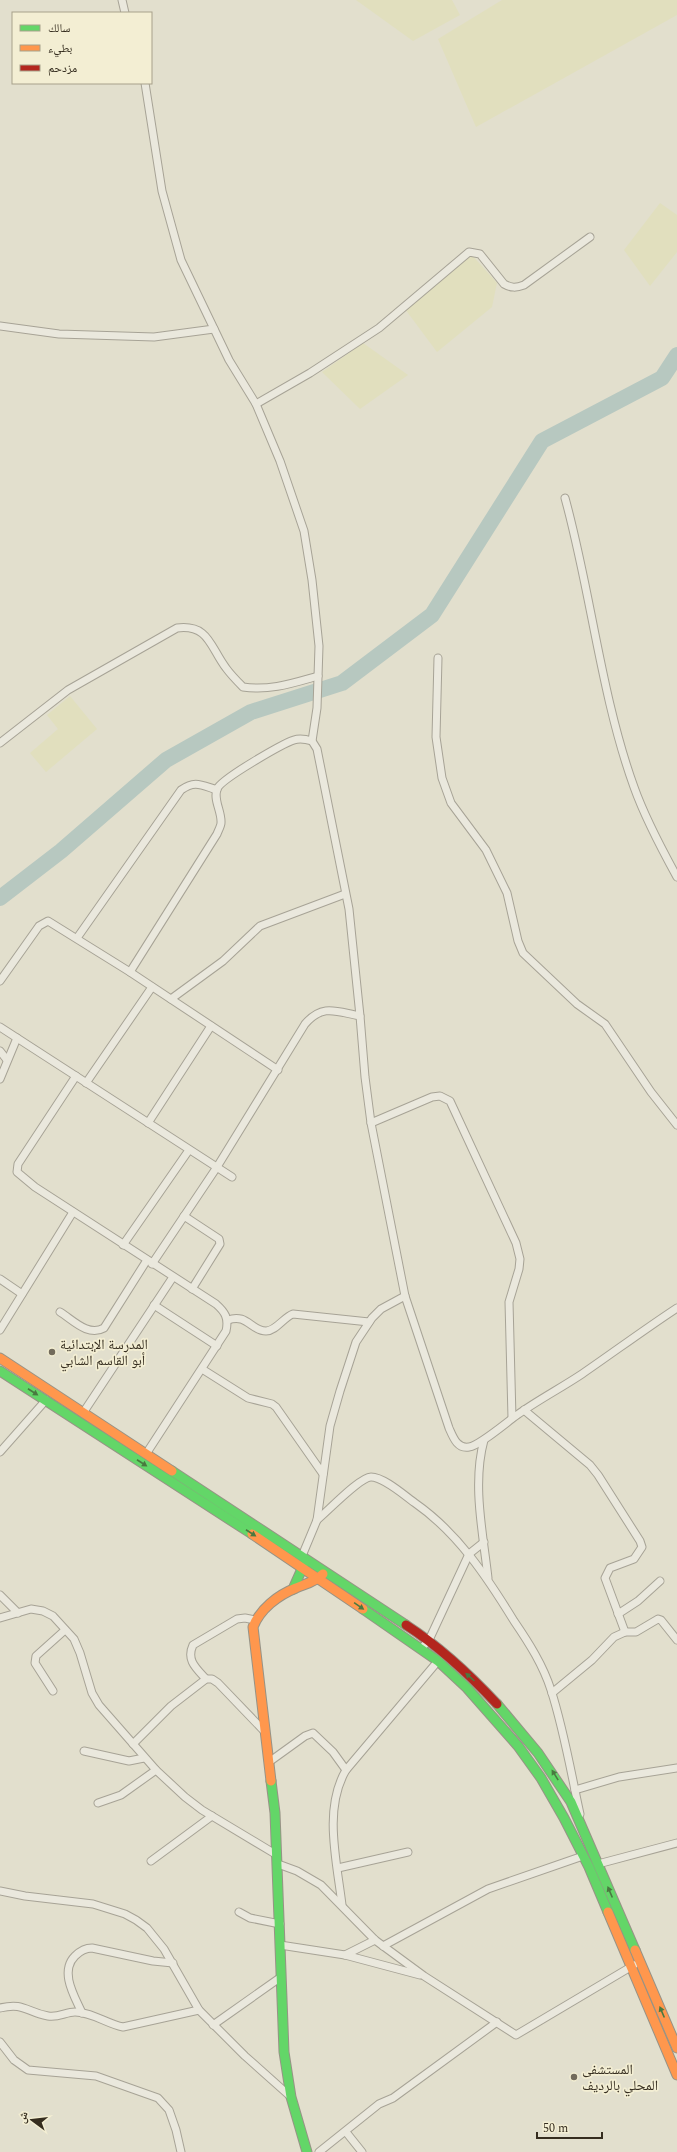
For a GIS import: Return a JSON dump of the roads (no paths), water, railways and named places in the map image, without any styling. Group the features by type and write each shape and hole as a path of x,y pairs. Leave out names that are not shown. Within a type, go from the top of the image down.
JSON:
{"main road":[{"path":"0,1358 303,1560 438,1661 467,1688 527,1759 541,1778 583,1856 677,2075"},
{"path":"0,1371 303,1560"},
{"path":"293,1589 303,1560"},
{"path":"322,1575 429,1640 474,1680 528,1738 553,1771 582,1824 677,2048"},
{"path":"307,2152 300,2133 291,2097 284,2052 277,1860 269,1762 253,1639 255,1620 264,1610 293,1589 322,1575"}],"street":[{"path":"122,0 125,12"},
{"path":"145,84 162,191 181,260 229,360 256,404 280,461 304,531 314,595 319,646 318,676 312,741 317,749 349,909 365,1077 371,1123 405,1296 454,1440 464,1447 471,1447 484,1440 512,1418 562,1387 677,1308"},
{"path":"256,404 310,373 379,328 469,252 480,254 504,284 518,287 524,285 590,237"},
{"path":"0,326 59,334 154,338 214,329"},
{"path":"565,498 575,534 615,722 634,786 654,835 677,877"},
{"path":"0,743 68,690 177,628 191,626 207,636 226,668 243,687 258,689 274,688 318,676"},
{"path":"438,658 436,738 442,778 451,803 486,850 505,888 518,941 523,953 587,1013 605,1024 651,1092 677,1125"},
{"path":"130,972 217,834 221,822 216,801 217,790 223,782 239,771 293,741 304,738 312,741"},
{"path":"78,938 181,790 190,784 200,784 217,790"},
{"path":"171,999 223,962 260,926 345,894"},
{"path":"0,981 39,926 45,921 50,922 78,938 278,1070"},
{"path":"86,1083 152,987"},
{"path":"60,1312 90,1331 98,1331 104,1328 217,1167 305,1024 317,1013 324,1010 360,1016"},
{"path":"148,1123 211,1026"},
{"path":"0,1027 232,1177"},
{"path":"0,1079 7,1060 18,1038"},
{"path":"0,1051 7,1060"},
{"path":"76,1076 16,1168 19,1176 223,1310 228,1320 226,1331 217,1346 146,1454"},
{"path":"371,1123 432,1097 440,1096 450,1101 516,1244 520,1259 519,1269 509,1302 512,1418"},
{"path":"124,1245 189,1150"},
{"path":"0,1330 73,1212"},
{"path":"184,1216 219,1239 220,1244 192,1289"},
{"path":"83,1413 173,1277"},
{"path":"0,1279 22,1294"},
{"path":"303,1560 317,1520 330,1426 356,1342 369,1322 381,1309 405,1296"},
{"path":"154,1305 217,1346"},
{"path":"228,1320 238,1317 266,1331 271,1330 293,1314 369,1322"},
{"path":"202,1369 248,1398 272,1404 276,1407 323,1474"},
{"path":"0,1452 46,1400"},
{"path":"524,1410 590,1465 640,1540 642,1547 634,1559 616,1565 610,1568 606,1573 608,1587 625,1632"},
{"path":"484,1440 479,1456 478,1491 488,1579"},
{"path":"317,1520 365,1479 376,1478 404,1495 439,1521 469,1554 488,1579 539,1660 552,1693 582,1824"},
{"path":"421,1649 429,1640 469,1554 484,1542"},
{"path":"618,1614 638,1601 660,1581"},
{"path":"0,1595 18,1613"},
{"path":"0,1618 31,1609 43,1611 53,1616 74,1639 80,1653 90,1688 96,1699 144,1758 185,1797 277,1860 312,1878 326,1889 375,1940 424,1976 497,2022 516,2036 640,1962"},
{"path":"206,1679 191,1662 190,1652 193,1645 237,1619 245,1618 255,1620"},
{"path":"552,1693 592,1660 614,1637 625,1632 636,1632 658,1619 661,1620 677,1640"},
{"path":"52,1691 35,1662 36,1656 66,1630"},
{"path":"342,1906 334,1840 334,1798 340,1779 438,1661"},
{"path":"133,1744 171,1706 206,1679 212,1679 218,1683 265,1732"},
{"path":"269,1762 305,1736 313,1733 333,1752 346,1770"},
{"path":"84,1751 129,1761 144,1758"},
{"path":"575,1790 619,1777 677,1768"},
{"path":"98,1803 122,1794 156,1770"},
{"path":"151,1861 212,1816"},
{"path":"598,1864 677,1843"},
{"path":"338,1868 408,1852"},
{"path":"383,1946 488,1889 583,1856"},
{"path":"0,1891 44,1899 93,1904 125,1914 146,1928 173,1963 199,2010 213,2025 291,2097"},
{"path":"239,1912 250,1918 280,1924"},
{"path":"344,1955 375,1940"},
{"path":"280,1945 344,1955 424,1976"},
{"path":"82,2013 72,1989 68,1973 69,1964 73,1958 84,1949 92,1948 153,1961 173,1963"},
{"path":"213,2025 281,1977"},
{"path":"0,2008 16,2005 50,2017 74,2012 82,2013 123,2027 199,2010"},
{"path":"319,2152 346,2132 379,2104 393,2098 497,2022"},
{"path":"0,2042 14,2060 28,2070 96,2076 158,2098 169,2110 176,2130 181,2152"},
{"path":"346,2132 362,2152"}],"waterway":[{"path":"0,898 61,851 166,760 251,712 342,683 432,615 542,441 662,378 677,355"}],"place":[{"name":"المدرسة الإبتدائية أبو القاسم الشابي","path":"52,1352"},
{"name":"المستشفى المحلي بالرديف","path":"574,2077"}]}
